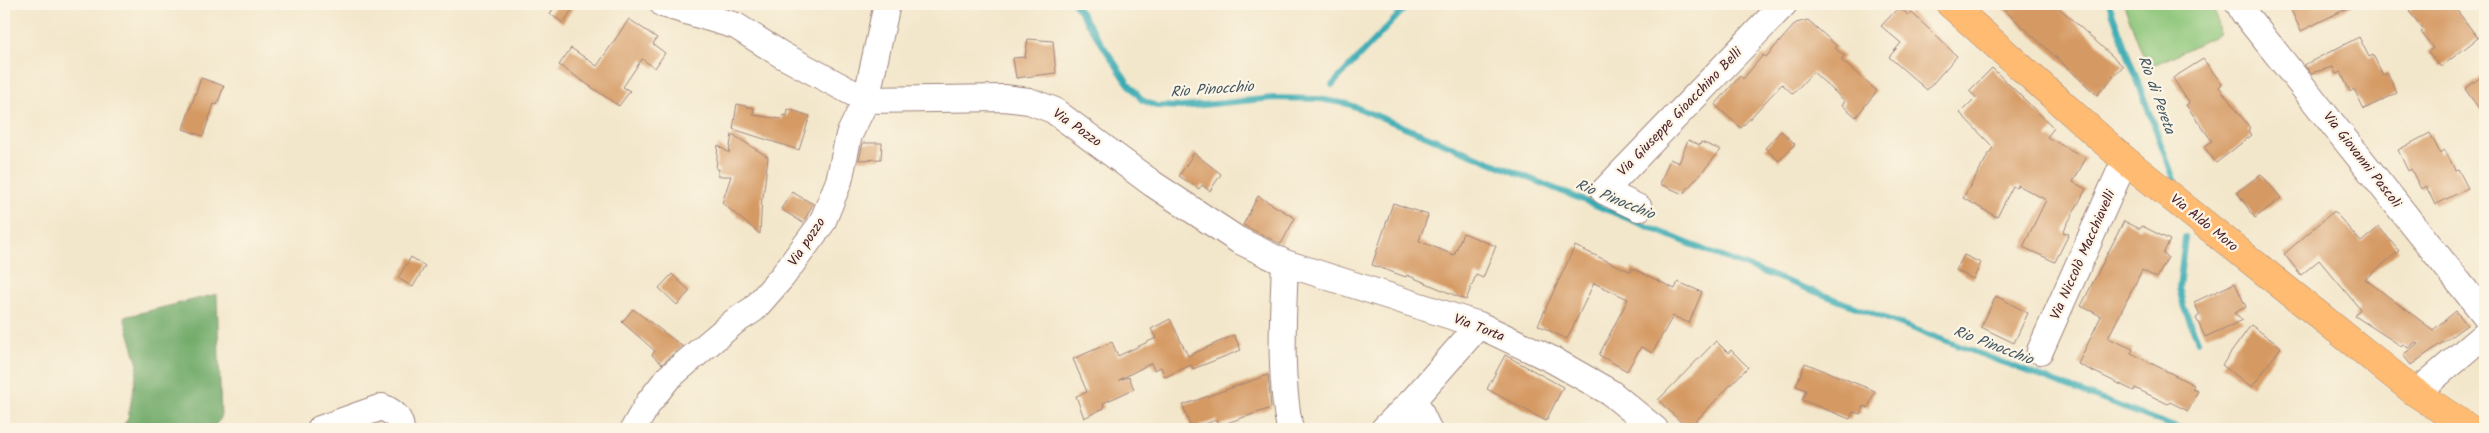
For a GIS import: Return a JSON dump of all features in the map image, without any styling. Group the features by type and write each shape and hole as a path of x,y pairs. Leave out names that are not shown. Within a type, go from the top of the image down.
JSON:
{"main road":[{"name":"Via Aldo Moro","path":"1950,4 2125,160 2416,393 2470,429"}],"street":[{"name":"Via Pozzo","path":"663,4 736,26 782,55 866,100 1004,98 1029,101 1053,110 1161,190 1238,240 1284,263"},
{"name":"Via pozzo","path":"635,426 649,402 668,378 734,322 754,309 782,277 822,223 839,181 849,134 866,100 887,4"},
{"name":"Via Giuseppe Gioacchino Belli","path":"1639,208 1604,191 1784,4"},
{"name":"Via Giovanni Pascoli","path":"2239,4 2244,13 2485,315"},
{"name":"Via Niccolò Macchiavelli","path":"2040,351 2125,160"},
{"name":"Via Torta","path":"1284,263 1479,325 1553,360 1611,393 1655,429"},
{"path":"1284,263 1282,354 1290,429"},
{"path":"1384,429 1414,399 1479,325"},
{"path":"2416,393 2485,334"},
{"path":"1414,399 1428,429"},
{"path":"320,429 382,407 393,412 401,429"}],"green space":[{"path":"2214,4 2219,34 2148,68 2124,5"},
{"path":"217,294 221,418 212,429 121,429 128,418 138,365 124,317"}],"building":[{"path":"556,4 576,4 563,23 550,14"},
{"path":"1998,4 2055,4 2123,66 2097,95"},
{"path":"2288,4 2356,4 2301,31"},
{"path":"2416,4 2452,4 2478,38 2441,67 2428,52 2433,48 2421,32 2424,30 2409,11"},
{"path":"1899,7 1908,15 1911,12 1957,56 1927,90 1889,57 1901,43 1881,26"},
{"path":"629,19 657,38 653,44 665,53 655,68 642,59 623,87 630,91 619,106 559,65 571,48 597,66"},
{"path":"1808,20 1837,46 1835,48 1844,56 1841,60 1877,91 1856,117 1842,105 1845,101 1813,72 1793,94 1782,84 1741,128 1715,105 1740,76 1743,79 1763,55 1766,57 1796,23"},
{"path":"2359,37 2369,57 2373,55 2383,75 2387,73 2397,93 2364,109 2354,89 2350,92 2341,72 2336,74 2333,67 2311,73 2304,65"},
{"path":"1028,39 1053,41 1056,73 1016,78 1013,58 1025,57"},
{"path":"2203,59 2222,84 2219,87 2250,128 2248,130 2252,135 2216,163 2204,147 2212,141 2186,105 2189,103 2173,78"},
{"path":"1992,68 2054,128 2047,137 2086,158 2073,182 2086,189 2063,232 2069,234 2055,262 2023,247 2046,200 2018,185 2016,188 2013,186 1997,217 1963,198 1993,147 1960,113 1976,97 1969,91"},
{"path":"2485,74 2485,117 2465,89"},
{"path":"201,78 224,86 217,105 214,104 203,136 183,129"},
{"path":"737,104 754,108 753,115 781,119 783,115 787,116 788,109 810,116 799,150 733,129"},
{"path":"1781,131 1795,144 1779,161 1765,148"},
{"path":"2430,133 2440,153 2445,150 2455,170 2458,169 2468,188 2435,205 2426,186 2421,189 2411,169 2408,171 2398,150"},
{"path":"732,134 768,157 762,197 760,234 722,203 731,176 718,176 719,169 716,169 718,145 729,153"},
{"path":"1688,140 1700,145 1701,142 1721,150 1683,194 1660,184 1670,159 1679,163"},
{"path":"863,143 882,143 881,159 859,160"},
{"path":"1194,153 1221,174 1210,191 1202,185 1199,189 1179,176"},
{"path":"2261,174 2281,198 2255,218 2237,192"},
{"path":"792,192 813,204 803,223 781,209"},
{"path":"1258,196 1295,218 1281,244 1243,225"},
{"path":"1393,203 1428,215 1419,241 1454,255 1463,233 1496,246 1483,278 1476,275 1466,300 1407,275 1406,277 1372,265"},
{"path":"2334,211 2361,242 2379,227 2399,251 2365,279 2433,330 2456,311 2467,325 2411,365 2403,355 2418,343 2416,342 2408,348 2403,344 2401,346 2355,316 2360,309 2319,260 2301,275 2284,254"},
{"path":"2124,221 2140,229 2142,226 2170,240 2163,254 2168,257 2157,278 2142,270 2108,338 2133,349 2131,353 2194,385 2192,389 2198,391 2188,411 2170,402 2168,404 2135,388 2134,391 2078,364 2101,316 2081,306"},
{"path":"1575,246 1631,272 1632,268 1675,289 1678,282 1702,292 1689,323 1673,316 1652,353 1641,347 1627,371 1599,355 1628,299 1594,283 1567,339 1538,325"},
{"path":"1964,255 1981,263 1973,279 1956,270"},
{"path":"411,257 425,266 413,287 398,278"},
{"path":"672,274 690,291 677,305 659,288"},
{"path":"2235,283 2246,307 2234,313 2243,320 2205,337 2196,318 2200,315 2194,302"},
{"path":"1996,296 2028,313 2014,343 1981,327"},
{"path":"633,309 682,346 662,364 652,355 655,351 622,322"},
{"path":"1170,319 1188,356 1234,335 1241,350 1193,369 1191,365 1165,377 1161,367 1154,370 1151,363 1119,380 1129,377 1134,389 1103,403 1104,408 1084,418 1076,396 1087,392 1073,359 1112,342 1118,356 1156,338 1151,329"},
{"path":"2251,325 2281,347 2252,387 2222,365"},
{"path":"1716,341 1728,353 1731,350 1748,367 1688,429 1658,400"},
{"path":"1505,355 1563,387 1546,421 1487,389"},
{"path":"1805,363 1875,391 1868,408 1863,406 1860,414 1853,412 1850,419 1802,400 1806,390 1796,386"},
{"path":"1268,375 1271,408 1218,426 1216,420 1191,429 1183,405"}],"waterway":[{"name":"Rio Pinocchio","path":"1075,4 1128,83 1142,100 1156,106 1182,107 1274,98 1319,99 1348,104 1717,255 2180,429"},
{"path":"1332,85 1409,4"},
{"name":"Rio di Pereta","path":"2109,4 2178,190"},
{"name":"Rio di Pereta","path":"2185,237 2179,288 2184,308 2198,341"}]}
